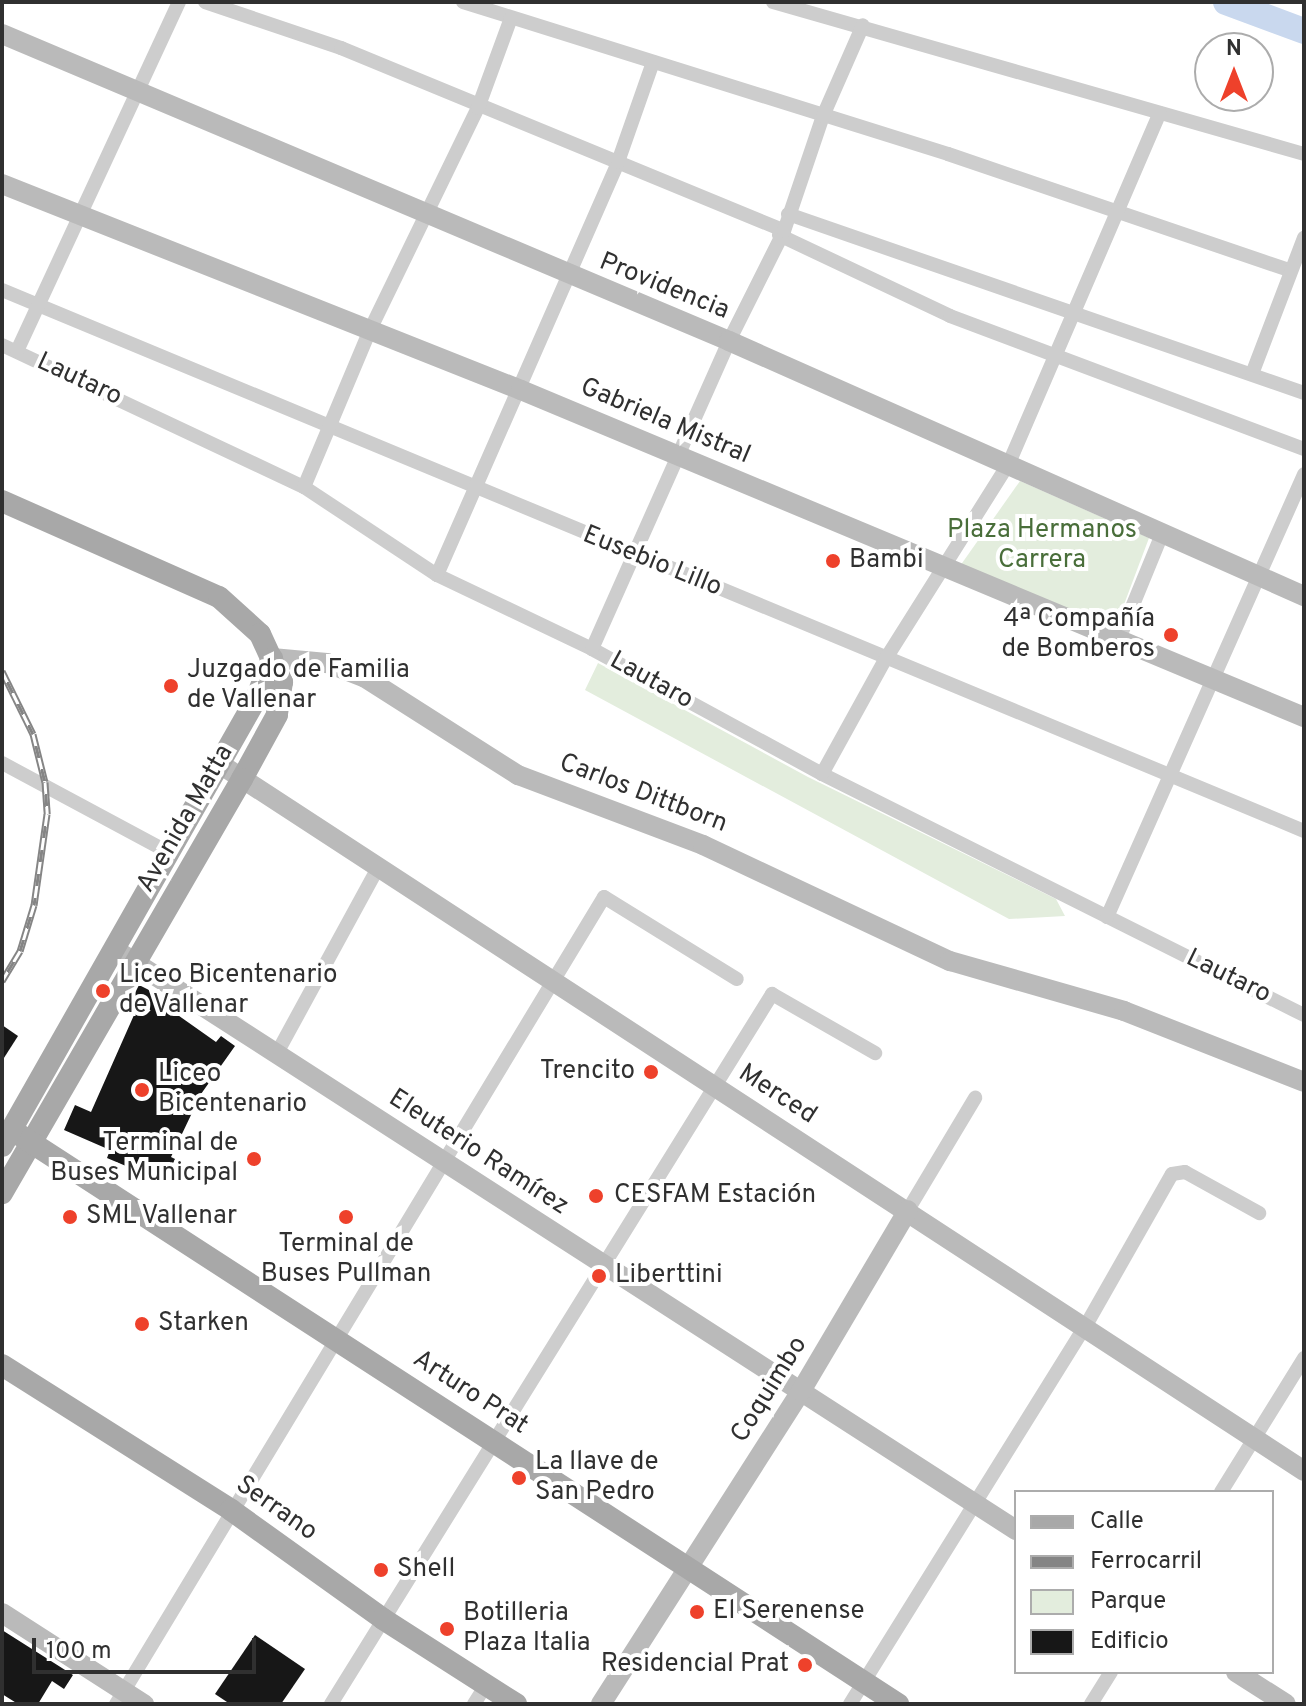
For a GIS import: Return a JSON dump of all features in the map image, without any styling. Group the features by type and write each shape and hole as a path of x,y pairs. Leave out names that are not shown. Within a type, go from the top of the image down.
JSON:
{"main road":[{"path":"2,501 219,597 243,613 272,658"},
{"name":"Avenida Matta","path":"7,1138 220,764 272,658"},
{"name":"Avenida Matta","path":"2,1193 277,715 282,682 272,658"},
{"name":"Arturo Prat","path":"7,1138 33,1143 898,1704"},
{"name":"Serrano","path":"2,1365 231,1510 383,1619 480,1695 516,1704"}],"street":[{"path":"17,351 179,2"},
{"path":"205,2 341,48 478,108 618,162 781,233 950,316 1057,353 1304,449"},
{"path":"463,2 823,116 1288,270"},
{"path":"773,2 863,25 1304,154"},
{"path":"304,487 370,330 424,213 478,108 511,18"},
{"path":"592,649 729,341 781,233 823,116 863,25"},
{"name":"Providencia","path":"2,34 565,276 729,341 1304,596"},
{"path":"437,575 521,390 565,276 618,162 653,62"},
{"path":"822,774 885,660 945,570 1009,463 1074,311 1121,214 1160,113"},
{"name":"Gabriela Mistral","path":"2,184 521,390 945,570 1304,717"},
{"path":"788,214 1304,393"},
{"path":"1252,374 1288,270 1304,238"},
{"name":"Eusebio Lillo","path":"2,290 328,425 476,491 634,553 885,660 1304,831"},
{"name":"Lautaro","path":"2,345 304,487 437,575 592,649 822,774 1304,1015"},
{"path":"1107,917 1304,474"},
{"path":"1119,639 1162,534"},
{"name":"Carlos Dittborn","path":"272,658 327,663 364,677 518,775 703,845 950,961 1124,1011 1304,1082"},
{"path":"2,763 168,852"},
{"name":"Merced","path":"220,764 1304,1471"},
{"path":"277,1053 379,866"},
{"path":"120,1697 231,1510 447,1163 604,897 737,979"},
{"name":"Eleuterio Ramírez","path":"114,949 1014,1529"},
{"path":"331,1704 772,994 875,1053"},
{"name":"Coquimbo","path":"601,1704 801,1391 975,1098"},
{"path":"850,1704 1085,1327 1172,1174 1185,1172 1259,1213"},
{"path":"1222,1490 1304,1358"},
{"path":"2,1613 120,1697 144,1704"},
{"path":"1091,1704 1110,1674"},
{"path":"1239,1674 1286,1704"}],"green space":[{"name":"Plaza Hermanos Carrera","path":"1020,481 1149,538 1114,631 960,566"},
{"path":"598,663 808,777 1056,899 1065,916 1009,919 585,690"}],"building":[{"name":"Liceo Bicentenario","path":"139,985 167,999 165,1006 216,1042 221,1036 235,1046 201,1094 171,1157 175,1159 168,1174 156,1169 152,1177 107,1158 110,1150 64,1130 75,1105 91,1112 138,1006 130,1003"},
{"path":"2,1025 18,1036 2,1061"},
{"path":"2,1630 73,1675 64,1689 52,1681 38,1704 18,1704 2,1694"},
{"path":"255,1635 305,1669 281,1704 230,1704 215,1694"}],"waterway":[{"path":"1226,2 1304,31"}],"railway":[{"path":"2,671 33,734 45,782 47,814 34,905 20,951 2,981"}],"place":[{"name":"Bambi","path":"833,561"},
{"name":"4ª Compañía de Bomberos","path":"1171,635"},
{"name":"Juzgado de Familia de Vallenar","path":"171,686"},
{"name":"Liceo Bicentenario de Vallenar","path":"103,991"},
{"name":"Trencito","path":"651,1072"},
{"name":"Liceo Bicentenario","path":"142,1090"},
{"name":"Terminal de Buses Municipal","path":"254,1159"},
{"name":"CESFAM Estación","path":"596,1196"},
{"name":"SML Vallenar","path":"70,1217"},
{"name":"Terminal de Buses Pullman","path":"346,1217"},
{"name":"Liberttini","path":"599,1276"},
{"name":"Starken","path":"142,1324"},
{"name":"La llave de San Pedro","path":"519,1478"},
{"name":"Shell","path":"381,1570"},
{"name":"El Serenense","path":"697,1612"},
{"name":"Botilleria Plaza Italia","path":"447,1629"},
{"name":"Residencial Prat","path":"805,1665"}]}
